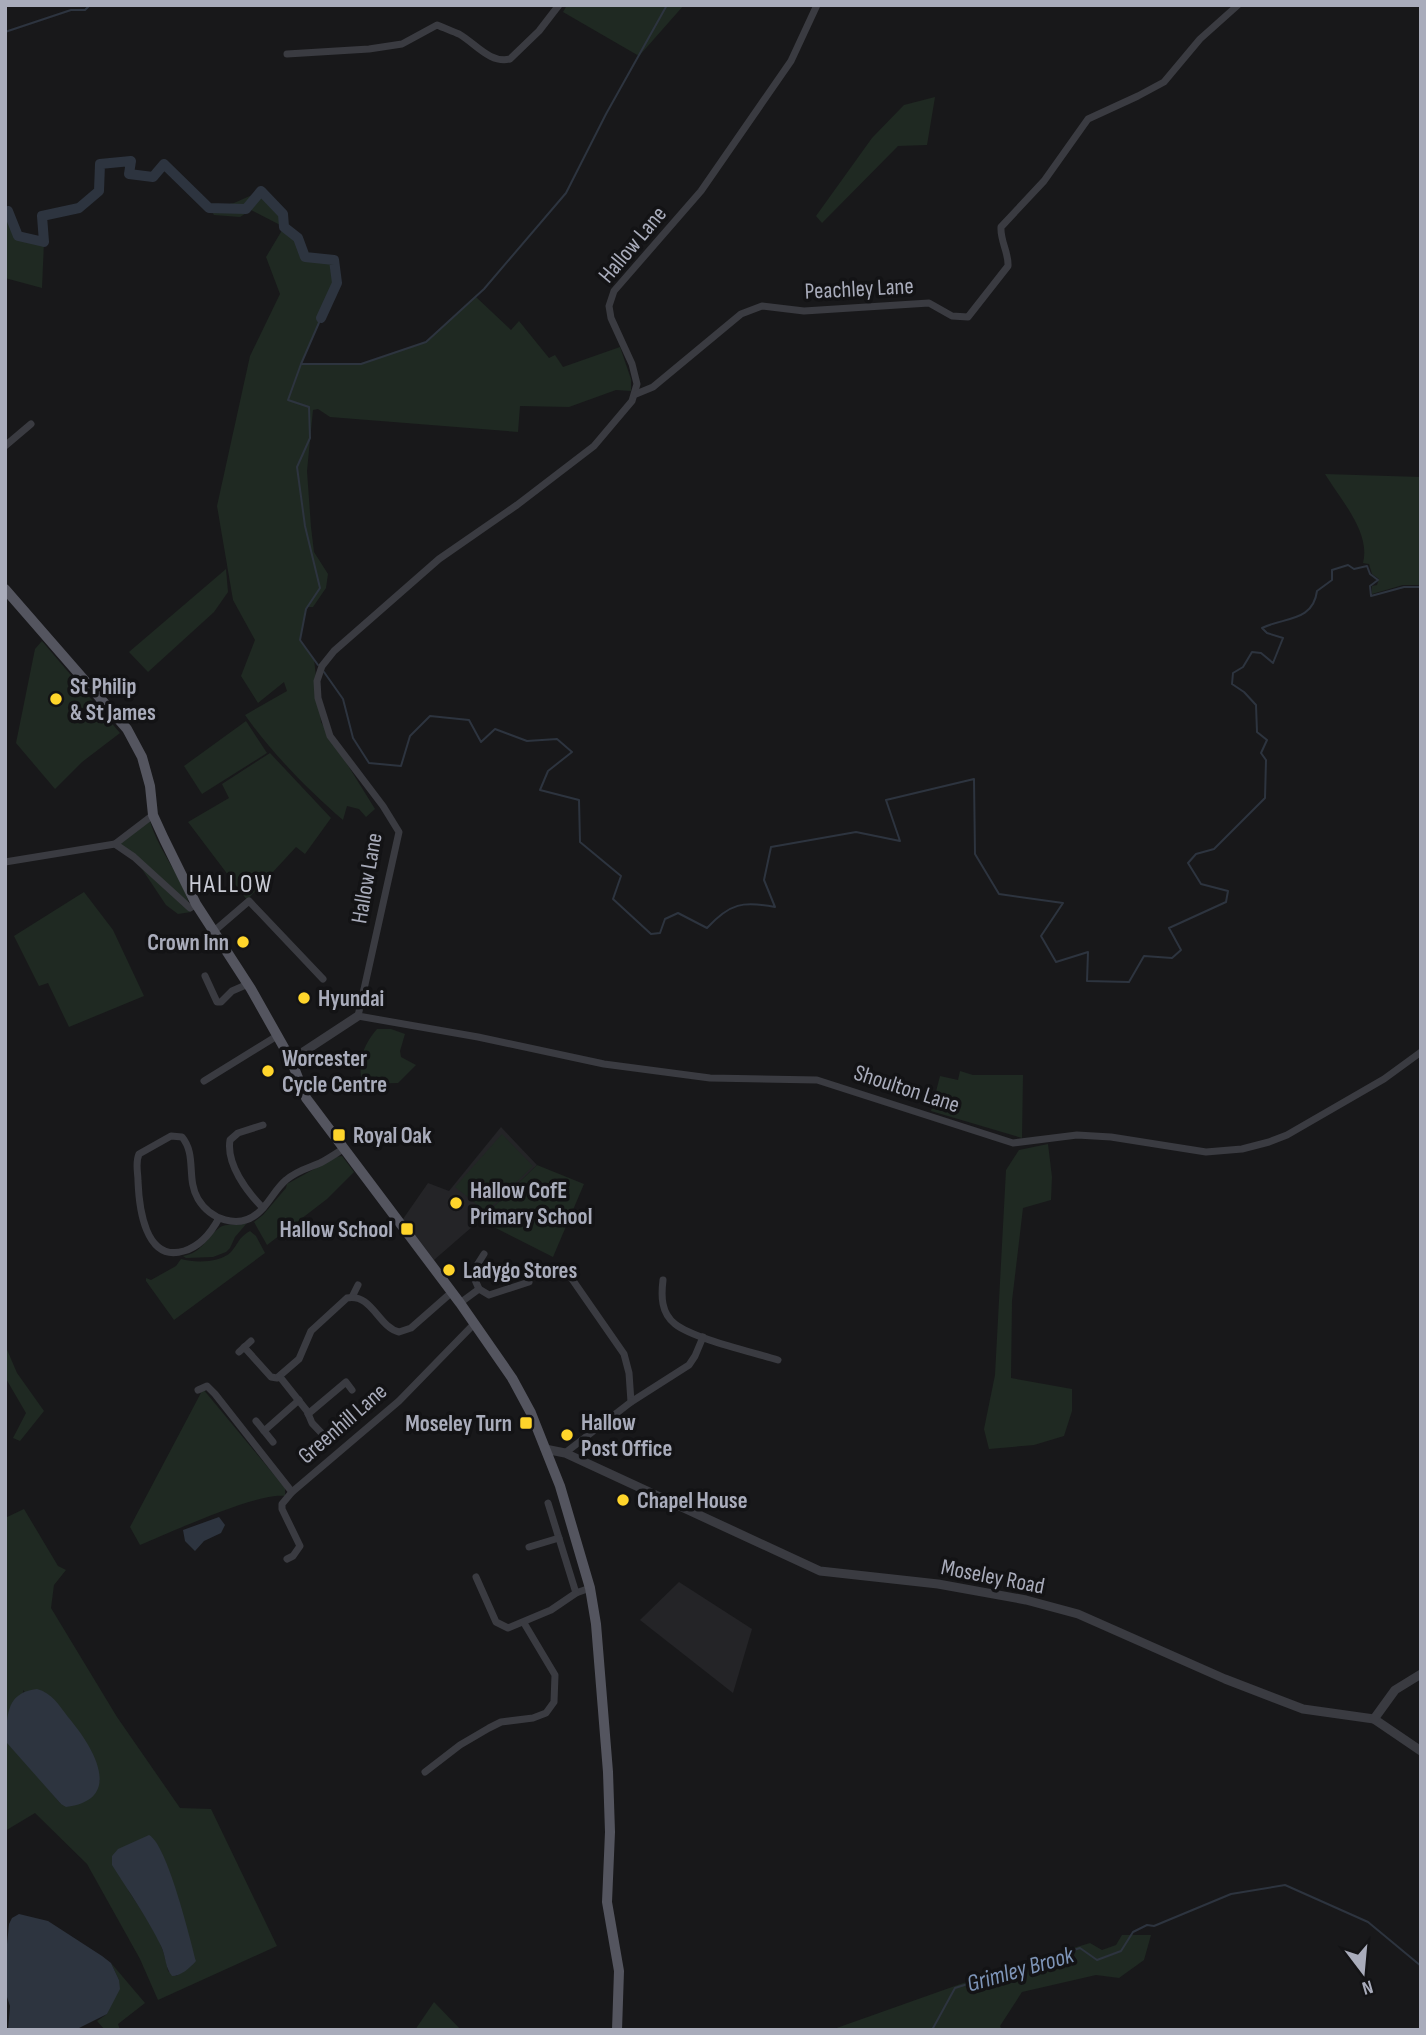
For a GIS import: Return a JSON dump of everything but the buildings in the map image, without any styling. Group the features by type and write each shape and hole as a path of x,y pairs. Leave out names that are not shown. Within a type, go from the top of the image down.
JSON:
{"main road":[{"path":"5,589 127,729 142,757 150,786 153,816 196,904 248,984 291,1060 306,1098 460,1303 512,1378 531,1413 559,1486 590,1588 596,1624 608,1772 610,1832 607,1902 619,1971 617,2030"}],"street":[{"path":"287,54 369,49 402,44 437,25 459,34 491,56 505,61 539,31 559,5"},
{"name":"Hallow Lane","path":"358,1016 398,832 383,806 330,736 318,698 317,681 322,666 333,653 461,542 517,505 594,446 636,394 636,375 611,318 609,306 614,290 701,191 791,61 817,5"},
{"name":"Peachley Lane","path":"636,394 653,387 741,314 753,308 762,306 804,311 929,303 952,316 968,317 1008,266 1000,240 1000,227 1044,181 1088,119 1164,82 1200,39 1238,5"},
{"path":"5,446 32,424"},
{"path":"5,862 115,844 153,816"},
{"path":"115,844 134,857 190,908 196,904"},
{"path":"213,932 249,901 323,979"},
{"path":"205,976 217,1002 248,984"},
{"path":"291,1060 358,1016"},
{"name":"Shoulton Lane","path":"358,1016 478,1037 604,1064 710,1078 817,1080 1013,1143 1064,1135 1111,1137 1206,1152 1242,1149 1287,1135 1384,1079 1421,1052"},
{"path":"204,1081 277,1036"},
{"path":"263,1125 238,1133 230,1140 229,1148 243,1182 263,1208"},
{"path":"219,1218 205,1238 189,1249 172,1253 159,1248 149,1235 140,1212 136,1165 139,1154 172,1136 182,1137 190,1150 194,1191 205,1208 219,1218 238,1222 253,1217 285,1181 300,1170 343,1149"},
{"path":"484,1254 472,1273 479,1289 489,1295 529,1282"},
{"path":"565,1269 624,1354 629,1373 631,1402"},
{"path":"665,1283 662,1300 669,1317 676,1325 703,1337 777,1358"},
{"path":"352,1297 358,1285"},
{"path":"460,1303 479,1289"},
{"path":"251,1340 242,1350 271,1377 280,1377 299,1359 311,1331 344,1299 352,1297 366,1303 388,1327 399,1332 411,1328 452,1293"},
{"name":"Greenhill Lane","path":"287,1559 293,1556 300,1546 282,1504 292,1492 399,1401 474,1324"},
{"path":"565,1453 631,1402 689,1365 703,1337"},
{"path":"280,1377 309,1414 312,1423 329,1441"},
{"path":"309,1414 346,1382 352,1390"},
{"path":"198,1390 207,1385 292,1492"},
{"path":"264,1431 299,1400"},
{"path":"256,1421 273,1442"},
{"name":"Moseley Road","path":"545,1449 565,1453 820,1571 912,1580 1026,1600 1078,1614 1225,1679 1303,1709 1374,1719"},
{"path":"548,1503 576,1593"},
{"path":"528,1547 559,1538"},
{"path":"476,1577 496,1622 508,1628 551,1611 576,1593 590,1588"},
{"path":"425,1772 460,1745 489,1728 501,1722 533,1718 546,1713 554,1702 555,1675 524,1623"},
{"path":"1421,1674 1395,1690 1374,1719 1421,1751"}],"shaded area":[{"path":"567,5 684,5 639,56 563,12"},
{"path":"935,97 927,145 898,146 822,223 816,216 872,138 904,105"},
{"path":"261,191 283,214 284,227 251,210 240,217 214,215 209,208 234,203"},
{"path":"8,208 18,236 44,242 42,288 5,278 5,210"},
{"path":"284,227 298,238 305,257 334,260 337,283 301,364 361,364 426,342 476,297 511,330 519,321 549,358 555,355 563,367 620,347 631,379 631,391 616,390 569,407 520,406 518,432 330,417 318,409 313,410 307,471 311,527 314,552 328,574 326,588 313,607 307,607 300,640 314,659 321,722 375,809 366,817 359,809 347,806 343,820 291,770 245,715 287,691 284,682 258,703 241,676 255,640 233,600 217,506 250,356 280,294 266,257"},
{"path":"1325,474 1421,477 1421,585 1403,585 1372,594 1372,586 1377,585 1379,579 1372,574 1369,564 1363,563 1363,540 1353,516"},
{"path":"226,569 228,592 214,612 148,672 129,652"},
{"path":"42,641 120,733 82,762 55,789 16,743 35,649"},
{"path":"246,721 267,753 202,794 184,766"},
{"path":"270,753 331,818 305,854 296,847 247,900 188,822 229,798 222,784"},
{"path":"150,821 183,888 191,912 178,914 166,905 134,857 115,844"},
{"path":"84,892 113,930 144,996 69,1027 48,983 39,986 14,936"},
{"path":"377,1029 391,1029 405,1034 401,1057 416,1065 398,1083 362,1084 362,1055"},
{"path":"960,1071 973,1075 1023,1075 1022,1138 931,1111 940,1076 958,1080"},
{"name":"Hallow CofE Primary School","path":"501,1127 537,1165 434,1260 403,1219 428,1183 449,1191"},
{"path":"502,1134 533,1166 486,1212 455,1187"},
{"path":"1048,1144 1052,1177 1051,1200 1023,1208 1012,1301 1011,1378 1072,1389 1072,1411 1064,1436 1034,1445 989,1449 984,1429 995,1375 1006,1170 1019,1150"},
{"path":"342,1156 354,1172 327,1199 267,1245 254,1222 263,1215 287,1184"},
{"path":"537,1165 584,1184 553,1257 480,1220"},
{"path":"247,1223 226,1252 213,1257 183,1256 195,1252 222,1226"},
{"path":"250,1231 256,1236 265,1253 174,1320 146,1278 151,1280 176,1266 181,1259 200,1261 226,1256"},
{"path":"5,1345 17,1373 44,1411 20,1441 13,1438 26,1413 5,1377"},
{"path":"203,1389 285,1488 285,1496 272,1496 234,1507 140,1545 130,1527"},
{"path":"24,1509 58,1566 66,1570 54,1585 51,1608 117,1717 180,1808 211,1809 277,1946 158,2000 140,1959 87,1864 35,1813 5,1831 5,1518","holes":["23,1690 100,1781 61,1804 35,1773","128,1890 195,1961 190,1967 176,1976 168,1971 158,1939"]},
{"path":"219,1517 225,1525 221,1533 204,1541 195,1551 185,1541 183,1530"},
{"path":"679,1582 752,1629 733,1693 640,1620"},
{"path":"37,1689 47,1693 58,1704 94,1755 100,1782 95,1793 85,1802 66,1807 61,1804 7,1743 10,1707 19,1695"},
{"path":"149,1835 156,1842 170,1873 196,1961 175,1976 170,1973 156,1935 112,1865 112,1856 118,1849"},
{"path":"19,1914 48,1921 111,1963 120,1989 107,2014 75,2030 8,2030 10,2006 5,1991 6,1954 9,1924 12,1918"},
{"path":"1122,1935 1151,1935 1144,1960 1119,1978 1096,1975 1022,1992 1000,2026 1002,2030 831,2030 1000,1970 1090,1943 1102,1950 1116,1945"},
{"path":"111,1963 145,2003 118,2024 120,2030 105,2030 97,2021 107,2014 119,1980"},
{"path":"434,2002 461,2030 415,2030"}],"waterway":[{"path":"5,32 71,10 85,10 90,5"},
{"path":"302,364 361,364 426,342 484,289 566,193 606,114 667,5"},
{"path":"5,213 8,211 18,236 44,242 42,216 79,208 99,191 100,164 131,161 129,174 153,177 164,164 209,208 246,209 261,191 283,214 284,227 298,238 305,257 334,260 337,283 321,318"},
{"path":"318,665 300,640 306,609 320,588 305,526 297,467 310,438 309,407 288,400 321,318"},
{"path":"324,672 343,699 353,738 369,763 401,766 410,736 430,716 469,720 481,742 495,729 527,741 557,739 572,752 548,771 540,790 579,800 580,842 621,876 613,899 651,934 660,933 665,919 678,913 707,928 723,913 738,906 754,904 775,907 764,880 771,847 856,832 900,841 886,800 974,779 975,854 999,894 1063,903 1041,936 1056,962 1088,952 1087,981 1129,982 1144,956 1172,958 1181,950 1169,928 1226,902 1228,891 1201,884 1188,863 1196,854 1214,849 1265,798 1266,760 1261,753 1267,740 1257,732 1256,705 1232,684 1233,673 1243,667 1252,652 1261,653 1273,663 1283,638 1267,633 1262,628 1304,613 1310,608 1317,591 1332,580 1332,570 1348,565 1354,569 1367,566 1370,574 1378,580 1370,586 1371,596 1404,587 1421,587"},
{"name":"Grimley Brook","path":"932,2030 955,1988 1080,1948 1097,1960 1121,1951 1133,1932 1147,1925 1154,1926 1231,1894 1285,1885 1368,1922 1421,1966"}],"place":[{"name":"St Philip & St James","path":"56,699"},
{"name":"Crown Inn","path":"243,942"},
{"name":"Hyundai","path":"304,998"},
{"name":"Worcester Cycle Centre","path":"268,1071"},
{"name":"Royal Oak","path":"339,1135"},
{"name":"Hallow CofE Primary School","path":"456,1203"},
{"name":"Hallow School","path":"407,1229"},
{"name":"Ladygo Stores","path":"449,1270"},
{"name":"Moseley Turn","path":"526,1423"},
{"name":"Hallow Post Office","path":"567,1435"},
{"name":"Chapel House","path":"623,1500"}],"district":[{"name":"HALLOW","path":"231,883"}]}
